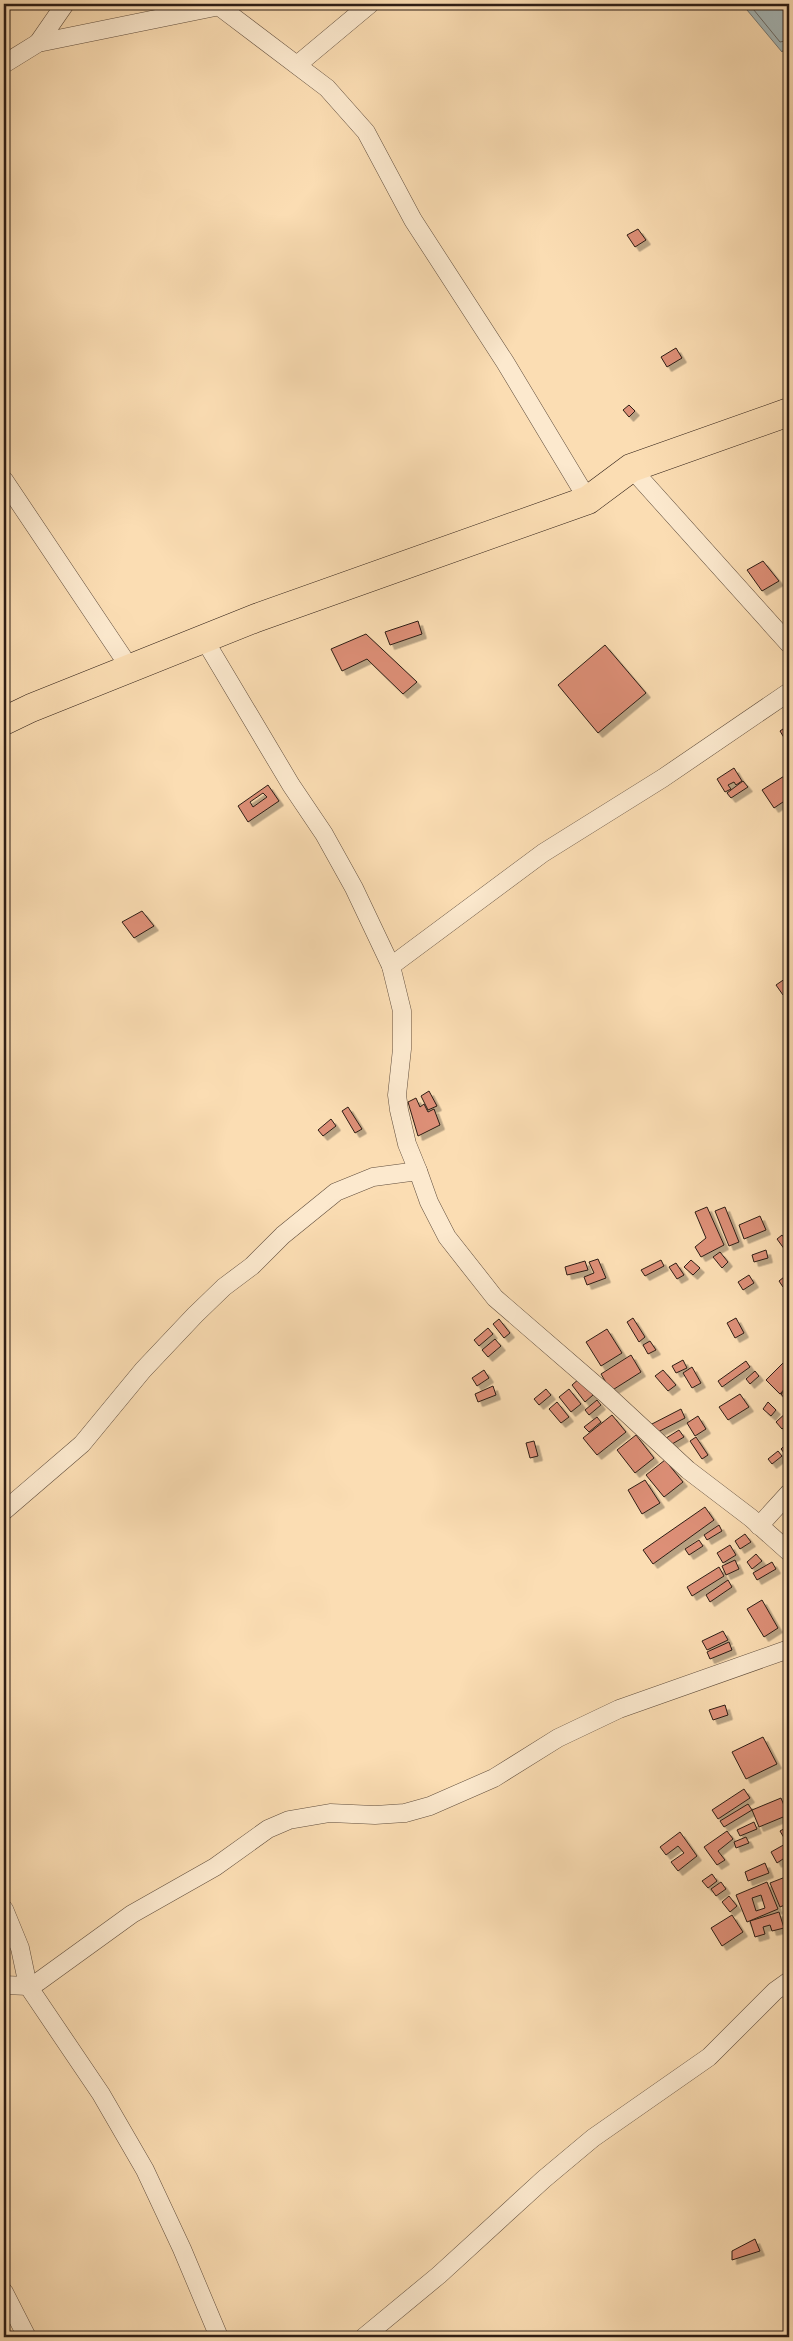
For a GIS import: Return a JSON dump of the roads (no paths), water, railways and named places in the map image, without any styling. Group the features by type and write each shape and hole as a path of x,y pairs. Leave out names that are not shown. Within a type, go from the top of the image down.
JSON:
{"main road":[{"path":"4,720 256,618 588,500 632,468 789,412"}],"street":[{"path":"38,43 65,4"},
{"path":"297,65 370,4"},
{"path":"4,64 38,43 218,5 327,88 366,132 414,220 505,362 588,500"},
{"path":"632,468 789,644"},
{"path":"4,480 130,668"},
{"path":"204,638 290,785 324,834 354,888 391,966 402,1011 402,1049 397,1095 407,1144 429,1202 447,1237 495,1298 606,1394 688,1470 789,1552"},
{"path":"391,966 543,853 663,778 789,692"},
{"path":"4,1511 82,1444 144,1370 224,1287 252,1266 284,1235 336,1192 373,1177 418,1172"},
{"path":"759,1526 789,1493"},
{"path":"4,1985 28,1986 38,1982 132,1914 214,1867 268,1829 289,1820 330,1813 405,1813 430,1806 494,1778 558,1738 619,1709 789,1649"},
{"path":"4,1909 20,1948 28,1986 101,2094 145,2170 182,2249 218,2337"},
{"path":"364,2337 438,2275 544,2179 593,2138 709,2057 776,1991 789,1981"},
{"path":"4,2292 27,2337"}],"water":[{"path":"742,4 789,4 789,42 782,52"}]}
